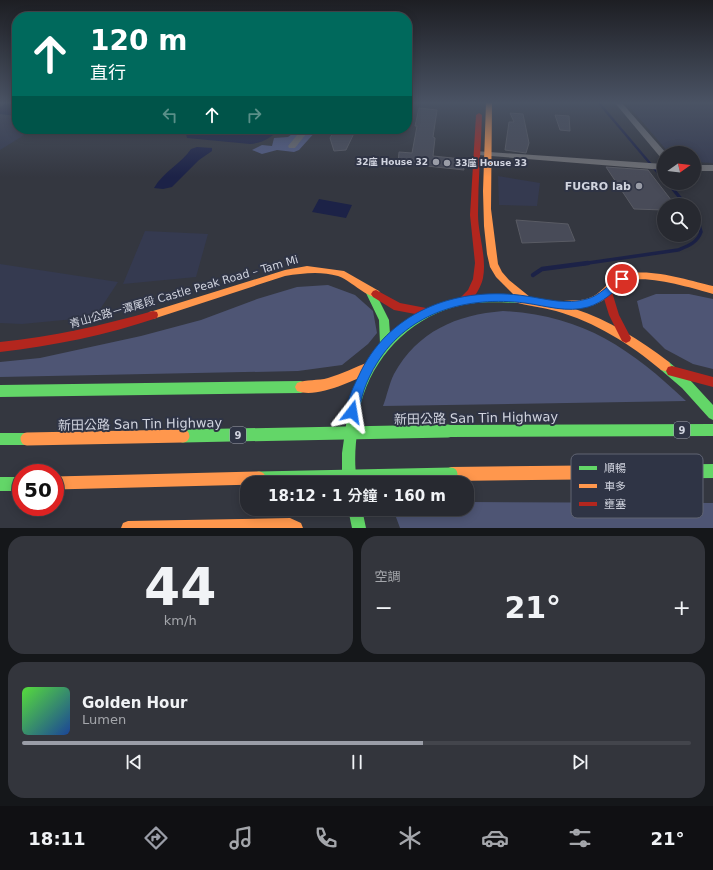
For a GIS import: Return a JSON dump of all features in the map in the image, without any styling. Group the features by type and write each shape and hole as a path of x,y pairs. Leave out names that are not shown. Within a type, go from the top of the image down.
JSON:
{"main road":[{"path":"463,300 472,292 478,279 480,263 474,215 475,170 478,153 479,128"},
{"path":"489,128 488,236 493,263 508,285 526,300"},
{"name":"青山公路－潭尾段 Castle Peak Road – Tam Mi","path":"0,347 29,345 97,331 175,309 285,273 308,269 341,273 398,306 426,312"},
{"path":"350,476 350,424 358,390 369,367 385,344 404,326 426,312 463,300 500,297 551,305 567,306 586,304 600,298 622,279 635,277 657,278 713,290"},
{"path":"370,291 384,320 385,344"},
{"path":"607,292 614,315 626,338"},
{"path":"551,305 596,321 626,338 672,371 704,402 713,414"},
{"path":"0,392 308,387 335,383 352,377 369,367"},
{"path":"672,371 713,382"},
{"name":"新田公路 San Tin Highway","path":"0,439 448,431 713,430"},
{"path":"703,471 713,471"},
{"path":"64,483 451,474 571,473"},
{"path":"1,484 12,484"},
{"path":"356,516 359,528"},
{"path":"128,528 290,525 296,528"}],"street":[{"path":"639,128 657,148"},
{"path":"292,146 302,134"},
{"path":"478,153 657,166"},
{"path":"701,168 713,168"}],"shaded area":[{"path":"0,128 12,128 12,134 26,134 0,150"},
{"path":"647,128 713,128 713,163 701,162 701,146 663,146"},
{"path":"186,134 274,134 266,140 250,144 187,138"},
{"path":"292,134 313,134 299,150 294,152 277,150 262,154 252,150 262,145 272,146 274,138 288,137"},
{"path":"197,147 212,148 212,151 199,160 172,187 163,189 154,188 162,177 183,159 191,149"},
{"path":"498,176 540,183 537,206 499,205"},
{"path":"319,199 352,205 346,218 312,212"},
{"path":"145,231 208,234 196,277 123,284"},
{"path":"0,264 118,282 95,317 22,324 0,323"},
{"path":"328,285 355,295 373,311 377,333 368,344 342,365 298,371 0,377 0,362 40,358 141,336 201,320 257,299 297,287"},
{"path":"656,294 689,294 713,299 713,369 693,364 665,349 643,327 637,301"},
{"path":"503,311 557,319 581,327 624,350 645,365 686,401 383,406 394,374 404,359 427,336 454,321 470,316"},
{"path":"474,502 571,502 571,518 703,518 703,503 713,503 713,528 400,528 396,516 474,516"}],"building":[{"path":"417,128 434,128 433,156 462,159 464,170 398,163 399,152 412,153"},
{"path":"508,128 526,128 529,143 526,153 505,150"},
{"path":"559,128 570,128 570,131 560,130"},
{"path":"332,134 354,134 346,150 334,151 330,138"},
{"name":"FUGRO lab","path":"606,167 648,170 657,182 657,190 663,190 670,198 657,198 657,210 634,209"},
{"path":"516,220 568,224 575,241 522,243"}],"waterway":[{"path":"620,128 657,172"},
{"path":"674,190 680,198"},
{"path":"587,263 678,250 694,242"},
{"path":"533,275 542,269 587,263"},
{"path":"581,264 587,263"}],"traffic: fast":[{"path":"370,291 384,320 385,344"},
{"path":"349,476 350,437 355,404 366,374 381,349 401,329 425,313 453,303 484,298 517,299"},
{"path":"665,366 686,384 713,414"},
{"path":"0,391 301,387"},
{"path":"448,431 713,430"},
{"path":"183,436 448,431"},
{"path":"0,439 27,439"},
{"path":"703,471 713,471"},
{"path":"355,476 451,474"},
{"path":"0,484 12,484"},
{"path":"356,516 359,528"}],"traffic: slow":[{"path":"488,128 486,191 492,257 496,270 502,279 527,300"},
{"path":"153,315 285,273 307,269 341,273 376,294"},
{"path":"560,305 578,305 596,300 620,280 632,277 656,277 713,290"},
{"path":"517,299 557,307 596,322 632,342 665,366"},
{"path":"301,387 328,384 353,375 369,367"},
{"path":"27,439 183,436"},
{"path":"451,474 571,473"},
{"path":"64,483 240,478"},
{"path":"128,528 290,525 296,528"}],"traffic: jam":[{"path":"463,300 472,292 478,279 479,263 474,215 478,128"},
{"path":"607,292 614,315 626,338"},
{"path":"376,294 398,307 426,312"},
{"path":"0,347 58,339 115,326 153,315"},
{"path":"672,371 713,382"}],"place":[{"name":"32座 House 32","path":"436,162"},
{"name":"33座 House 33","path":"447,163"},
{"name":"FUGRO lab","path":"639,186"}],"route":[{"path":"352,412 358,390 373,360 385,344 404,326 426,312 463,300 500,297 551,305 567,306 586,304 600,298 622,279"}]}
